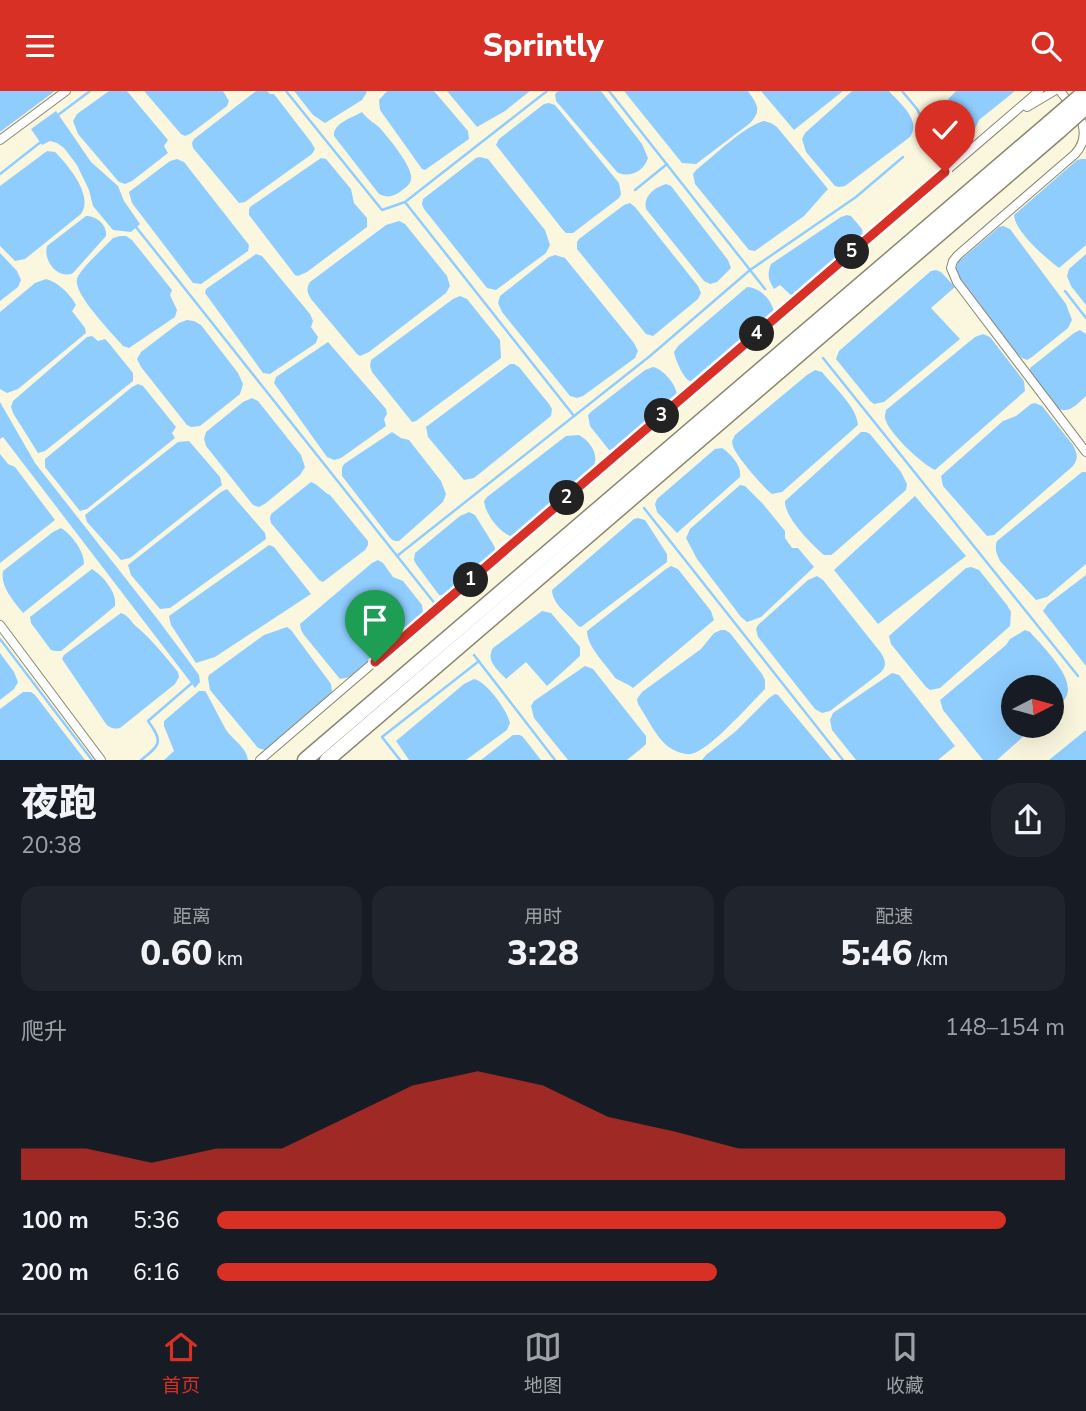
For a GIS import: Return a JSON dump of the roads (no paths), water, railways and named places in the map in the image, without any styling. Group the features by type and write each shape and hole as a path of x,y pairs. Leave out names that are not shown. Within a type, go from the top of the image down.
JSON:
{"highway":[{"path":"327,760 1054,127 1086,91"},
{"path":"305,760 1054,127 1082,110"}],"street":[{"path":"0,140 65,91"},
{"path":"260,760 1039,91"},
{"path":"1009,117 1054,91"},
{"path":"1060,91 1082,110 1086,124"},
{"path":"1082,110 1084,137 1076,154 958,255 951,268 957,282 1086,451"},
{"path":"0,625 101,760"}],"water":[{"path":"0,91 55,91 0,132"},
{"path":"109,91 127,91 168,140 164,146 168,153 125,184 119,182 78,134 73,121 77,114"},
{"path":"144,91 223,91 229,101 227,106 185,136"},
{"path":"256,91 274,94 315,149 312,154 245,202 239,203 193,148 192,143"},
{"path":"294,91 367,92 362,100 325,123 313,115"},
{"path":"387,91 434,91 468,131 469,139 425,170 422,169 380,110 379,100"},
{"path":"447,91 530,91 505,111 477,127"},
{"path":"558,91 601,91 642,144 648,158 643,167 636,173 626,175 617,172 556,101 555,94"},
{"path":"624,91 748,91 756,104 757,112 749,124 696,164 682,163"},
{"path":"761,91 843,91 794,130"},
{"path":"852,91 889,91 912,118 913,131 910,137 845,186 839,187 835,186 806,152 802,139 805,133"},
{"path":"956,91 1015,91 979,120 972,135 959,147 952,145 942,117 945,105"},
{"path":"544,104 555,105 619,183 619,198 573,233 563,230 496,145 499,139"},
{"path":"56,111 91,162 118,186 124,201 140,224 131,232 113,230 93,206 77,165 64,148 50,141 42,145 31,129"},
{"path":"362,112 383,131 411,174 409,183 394,195 379,194 334,136 340,124"},
{"path":"764,121 777,127 828,189 804,216 755,251 749,250 695,184 693,174 738,135"},
{"path":"47,151 55,152 78,181 84,207 81,214 25,259 15,261 0,246 0,186"},
{"path":"480,157 488,159 545,230 550,245 546,253 496,290 487,288 422,204 423,199"},
{"path":"321,158 326,159 351,189 354,203 367,218 367,227 298,276 249,215 249,210"},
{"path":"177,159 184,162 249,245 248,251 201,284 193,283 132,203 129,192 170,161"},
{"path":"1081,159 1086,159 1086,245 1059,268 1025,237 1014,215"},
{"path":"666,184 671,186 728,260 731,268 717,282 710,284 704,281 646,209 646,200 650,193"},
{"path":"630,203 701,293 698,299 653,336 646,334 577,249 579,239"},
{"path":"847,215 862,229 863,237 794,298 780,285 774,289 769,277 771,264"},
{"path":"86,216 100,222 105,228 106,236 73,273 62,274 53,268 47,258 47,246"},
{"path":"399,221 405,224 447,276 450,286 446,293 360,356 311,299 308,286 386,225"},
{"path":"1003,226 1010,229 1066,304 1072,320 1068,328 1027,360 1016,353 958,276 956,269 958,262"},
{"path":"120,236 132,240 172,290 170,295 177,310 175,317 129,348 123,346 94,313 77,286 82,270 113,238"},
{"path":"0,253 17,271 21,280 18,287 0,301"},
{"path":"256,254 262,256 310,314 313,321 311,327 318,337 316,343 270,374 263,373 205,293 206,289"},
{"path":"1086,254 1086,305 1071,286 1067,276 1069,269"},
{"path":"555,255 565,258 638,351 635,358 577,398 570,396 502,312 498,303 500,296"},
{"path":"936,270 955,287 931,308 960,339 884,402 874,404 836,359 839,351 931,271"},
{"path":"46,279 59,286 76,305 72,311 86,333 18,389 7,393 0,389 0,312 35,283"},
{"path":"747,287 764,295 774,312 698,380 689,381 680,369 674,352"},
{"path":"460,296 467,299 500,340 501,358 412,422 372,372 371,360"},
{"path":"187,320 201,325 238,373 243,384 240,394 200,426 191,427 137,359 141,352 179,323"},
{"path":"1080,330 1086,334 1086,396 1072,408 1061,410 1056,408 1030,374 1030,368"},
{"path":"983,334 990,337 1024,381 1025,391 935,470 894,434 885,419 886,410 975,337"},
{"path":"92,336 98,341 105,339 108,342 133,373 133,381 45,451 38,453 13,413 13,401 87,337"},
{"path":"328,342 386,409 387,414 384,419 386,426 341,458 334,460 327,457 274,383 276,377"},
{"path":"510,364 519,367 549,404 552,409 551,416 474,478 464,480 428,437 426,427"},
{"path":"653,367 668,378 677,395 618,449 609,450 590,426 588,415 645,370"},
{"path":"815,370 822,372 844,397 854,411 858,425 782,492 772,494 739,456 732,440"},
{"path":"138,384 143,386 176,427 172,433 175,438 87,509 80,511 45,467 45,459"},
{"path":"252,398 258,401 301,455 305,467 300,475 259,507 253,505 206,446 204,439 206,432 243,402"},
{"path":"0,402 35,463 199,675 200,682 195,688 3,437 0,439"},
{"path":"1035,403 1042,406 1073,445 1076,460 1073,466 994,535 987,536 943,486 941,476 1003,421"},
{"path":"392,432 409,440 441,481 446,494 443,502 399,541 391,539 342,476 344,464"},
{"path":"861,432 870,434 901,472 907,484 906,490 835,552 824,555 794,522 785,501"},
{"path":"579,435 593,449 593,467 517,533 510,536 501,530 487,511 484,501 487,497 566,436"},
{"path":"189,441 220,477 222,485 130,558 121,560 87,522 85,515 178,442"},
{"path":"722,448 735,461 740,477 677,533 657,512 657,499 715,449"},
{"path":"0,454 8,464 15,467 55,520 0,563"},
{"path":"1082,472 1086,472 1086,564 1047,597 1036,600 1000,561 996,549 997,541"},
{"path":"311,482 330,495 368,541 365,550 323,582 271,523 270,518 271,514"},
{"path":"740,485 745,486 763,504 785,531 785,538 792,548 798,548 814,567 761,617 747,622 697,559 686,538 690,529"},
{"path":"227,489 265,533 266,539 170,608 160,609 131,575 128,565"},
{"path":"915,496 966,556 878,624 834,570"},
{"path":"469,512 475,515 493,544 494,554 446,596 439,595 416,564 415,553 460,516"},
{"path":"638,518 645,520 667,554 667,562 581,627 578,626 558,605 552,590"},
{"path":"61,528 77,544 84,564 23,613 6,588 3,571"},
{"path":"269,545 274,547 311,594 215,657 196,663 171,625 169,616"},
{"path":"378,560 393,577 403,581 422,605 423,612 350,677 340,679 304,635 300,624"},
{"path":"671,566 678,569 711,611 714,620 633,688 615,678 593,649 587,631"},
{"path":"966,568 979,570 1007,605 1011,612 1010,626 940,688 930,690 891,644 889,636"},
{"path":"92,569 108,585 114,595 115,606 61,651 51,650 31,623 30,617"},
{"path":"1086,575 1086,666 1043,611 1048,604"},
{"path":"817,576 881,653 885,663 880,673 830,711 822,713 815,709 758,637 756,629 808,580"},
{"path":"542,611 551,613 580,647 580,656 547,686 526,662 506,679 491,661 493,648"},
{"path":"121,613 154,643 178,672 179,677 175,684 120,728 114,728 106,724 62,659"},
{"path":"287,627 331,684 332,691 330,697 265,750 258,748 210,690 208,678 264,635"},
{"path":"721,630 730,633 762,674 765,689 708,745 691,754 681,753 662,741 637,699 642,692 701,649 714,633"},
{"path":"1025,630 1030,632 1062,670 1066,679 1068,687 1067,695 1064,699 1064,675 1001,675 1001,739 1020,739 997,760 983,760 943,710 940,700 1010,639"},
{"path":"0,653 18,682 14,689 0,700"},
{"path":"585,666 593,669 646,736 646,744 627,760 568,760 534,718 531,706 534,701"},
{"path":"892,673 899,675 955,746 938,760 856,760 832,730 830,720 833,713"},
{"path":"474,679 485,685 501,704 510,723 507,730 466,760 409,760 396,741 464,684"},
{"path":"199,691 205,691 225,728 245,751 248,760 164,760 174,751 164,721"},
{"path":"23,692 35,695 85,760 0,760 0,709"},
{"path":"775,694 832,760 702,760 736,731"},
{"path":"1086,730 1086,760 1049,760"},
{"path":"513,735 523,737 541,760 481,760"}],"waterway":[{"path":"58,115 90,91"},
{"path":"286,91 382,210 405,202 547,91"},
{"path":"609,91 765,289"},
{"path":"902,91 917,109 932,139"},
{"path":"0,174 42,141"},
{"path":"397,556 650,356 750,270 856,197 903,157"},
{"path":"635,190 667,164"},
{"path":"405,202 574,416"},
{"path":"136,227 436,605"},
{"path":"1065,291 1086,318"},
{"path":"823,358 1078,676"},
{"path":"644,508 843,760"},
{"path":"0,639 92,760"},
{"path":"474,655 555,760"},
{"path":"400,760 382,737 479,661"},
{"path":"141,760 158,742 148,721 192,683"}]}
